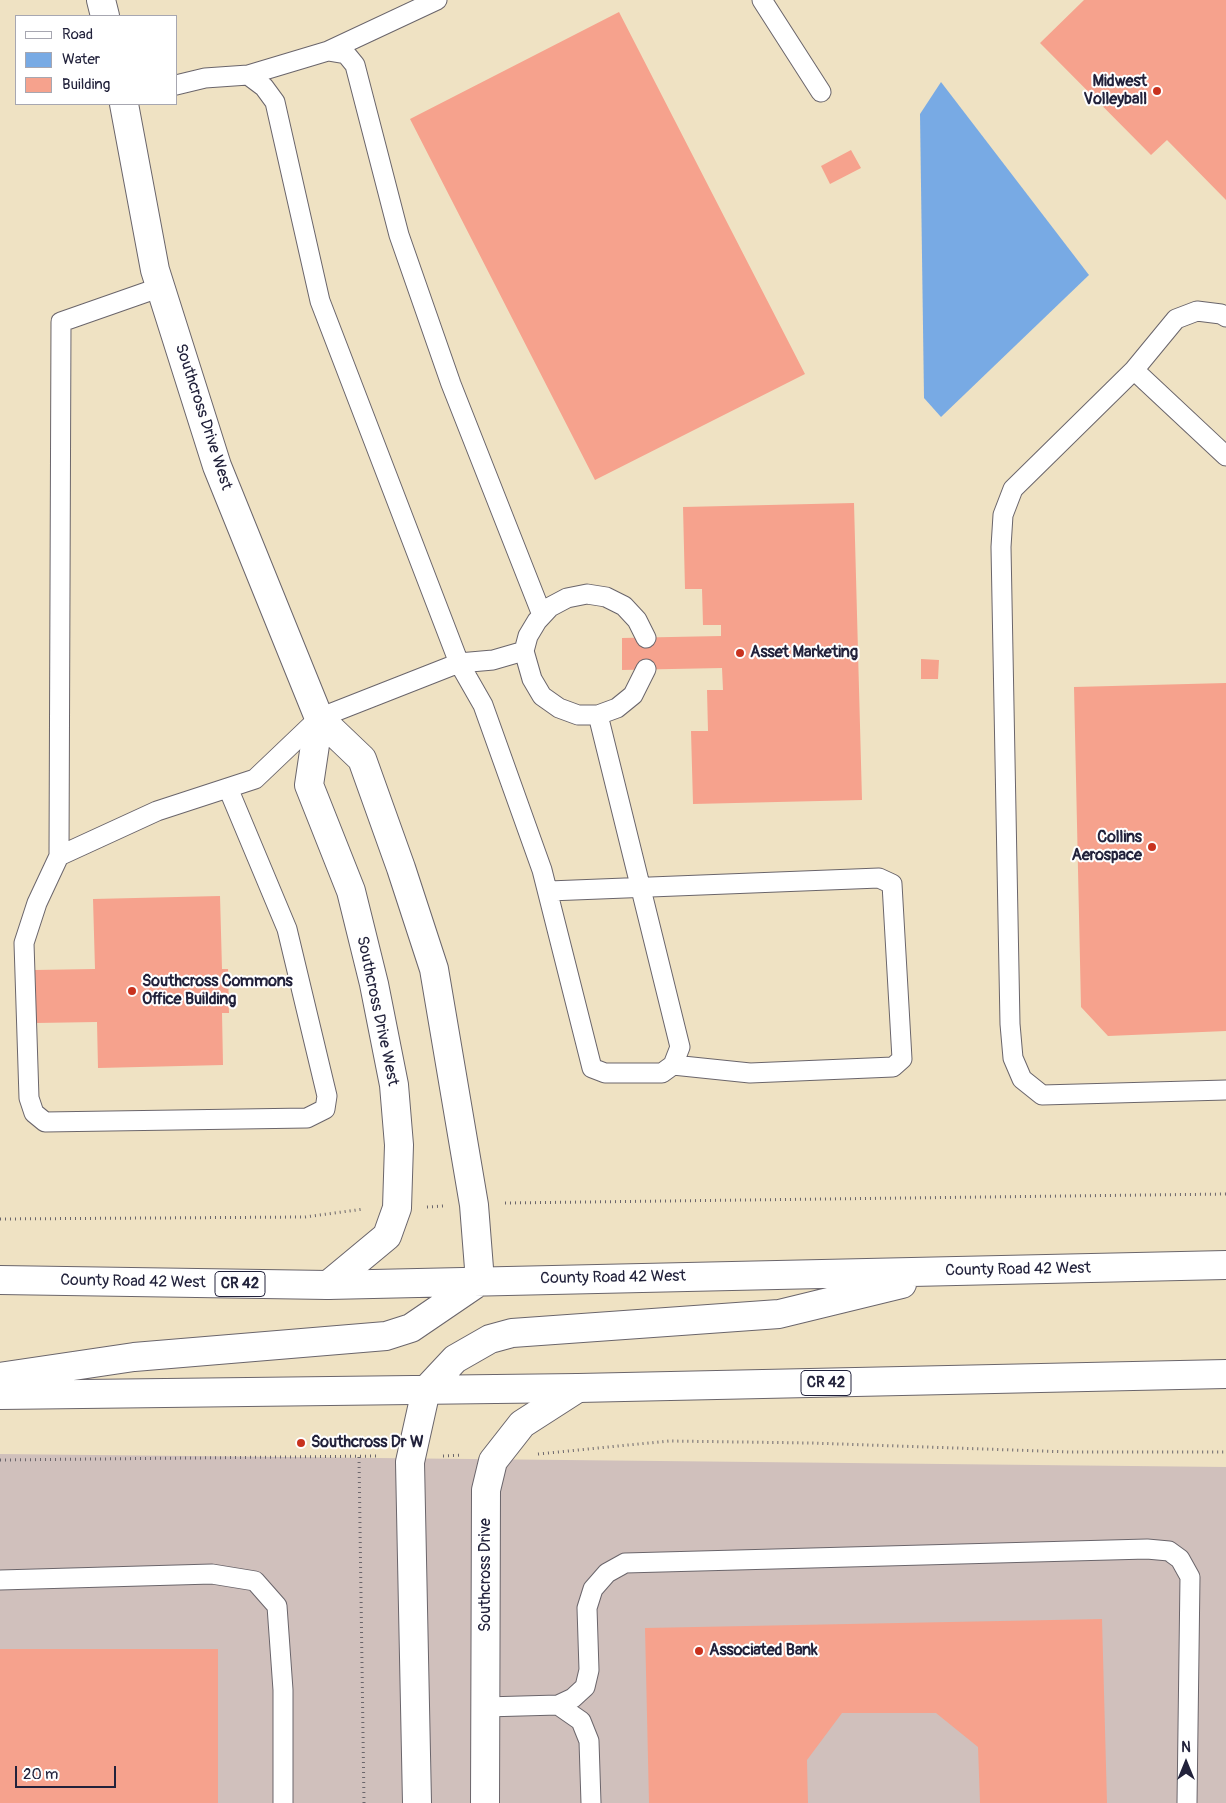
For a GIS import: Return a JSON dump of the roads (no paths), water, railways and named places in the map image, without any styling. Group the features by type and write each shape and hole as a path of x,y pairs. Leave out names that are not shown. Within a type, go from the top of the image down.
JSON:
{"main road":[{"path":"101,0 104,15"},
{"name":"Southcross Drive West","path":"124,105 155,270 217,466 319,718 362,759 401,868 434,969 474,1204 480,1281"},
{"name":"Southcross Drive West","path":"319,718 309,784 351,891 374,984 394,1085 399,1145 397,1208 386,1236 328,1285"},
{"name":"County Road 42 West","path":"0,1280 328,1285 1226,1265"},
{"path":"417,1803 410,1462 426,1390 455,1359 490,1339 512,1333 779,1314 952,1272"},
{"path":"0,1377 134,1357 386,1336 411,1328 480,1281"},
{"name":"CR 42","path":"0,1396 578,1388 1226,1374"},
{"name":"Southcross Drive","path":"485,1803 486,1490 493,1461 522,1424 578,1388"}],"lane":[{"path":"178,85 205,78 248,76 328,51 437,0"},
{"path":"762,0 821,92"},
{"path":"328,51 346,54 355,65 399,235 451,384 542,615"},
{"path":"248,76 264,87 275,102 320,301 460,663 483,705 549,891 592,1068 605,1073 662,1073 673,1065 680,1047 598,715"},
{"path":"161,287 61,322 59,856 37,902 24,943 30,1098 34,1113 45,1122 307,1118 325,1110 327,1096 286,929 228,788"},
{"path":"1226,317 1221,314 1197,312 1176,319 1134,370 1013,489 1003,515 1001,547 1010,1014 1013,1058 1022,1079 1042,1095 1226,1090"},
{"path":"1134,370 1226,456"},
{"path":"646,638 637,620 624,606 606,597 587,594 567,598 550,607 542,615 528,636 524,652 532,679 542,696 559,708 578,715 598,715 617,708 633,695 646,669"},
{"path":"59,856 157,811 255,779 319,718 460,663 493,660 524,652"},
{"path":"549,891 879,878 892,884 902,1059 893,1068 750,1073 673,1065"},
{"path":"485,1707 558,1705 574,1698 585,1687 589,1670 587,1608 593,1589 606,1573 625,1563 1147,1549 1169,1551 1180,1559 1190,1577 1187,1803"},
{"path":"0,1580 212,1574 255,1581 277,1606 283,1690 284,1803"},
{"path":"558,1705 581,1721 589,1741 591,1803"}],"water":[{"path":"941,82 1089,275 941,417 924,398 920,114"}],"place":[{"name":"Midwest Volleyball","path":"1157,91"},
{"name":"Asset Marketing","path":"740,653"},
{"name":"Collins Aerospace","path":"1152,847"},
{"name":"Southcross Commons Office Building","path":"132,991"},
{"name":"Southcross Dr W","path":"301,1443"},
{"name":"Associated Bank","path":"699,1651"}]}
